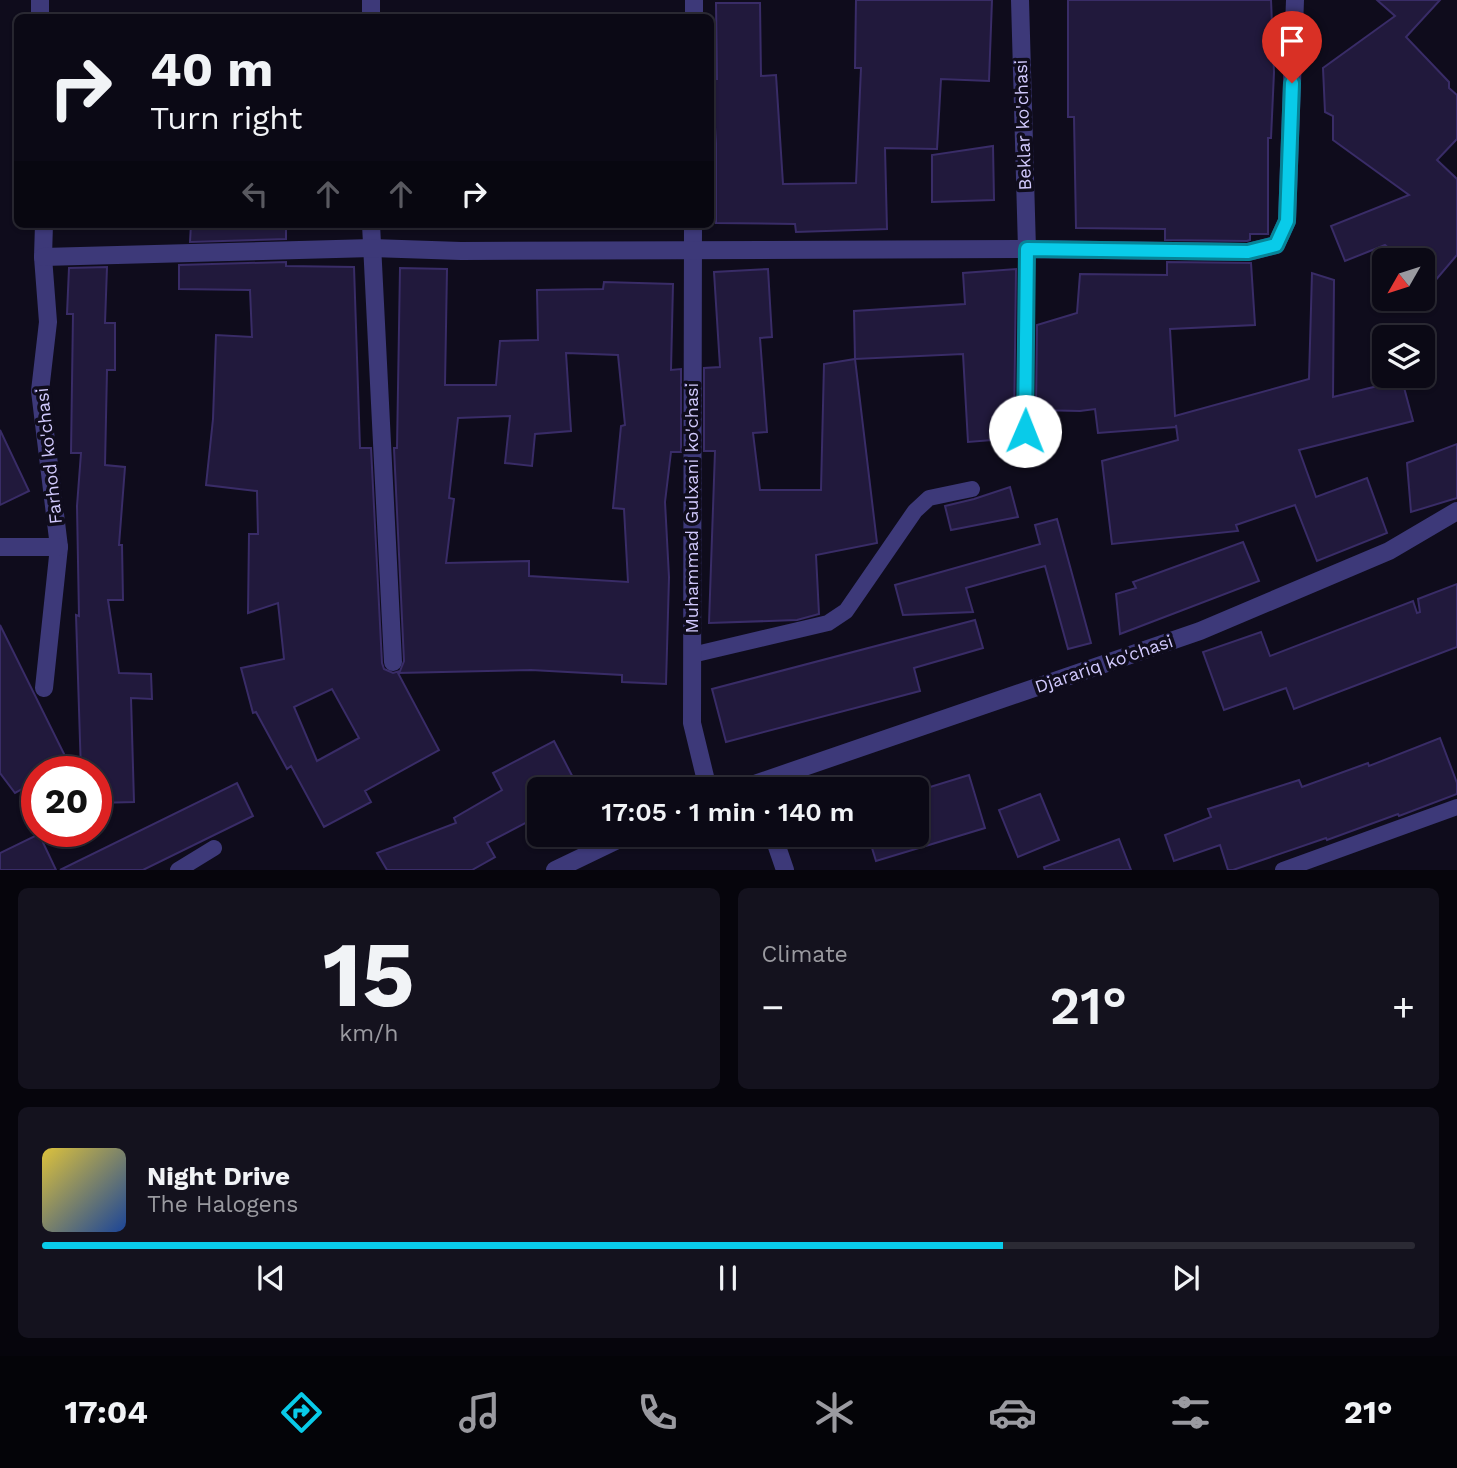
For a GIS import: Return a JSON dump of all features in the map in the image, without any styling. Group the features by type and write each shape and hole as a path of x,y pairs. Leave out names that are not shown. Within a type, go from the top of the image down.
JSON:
{"street":[{"name":"Beklar ko'chasi","path":"1020,0 1027,249"},
{"path":"43,257 372,248 461,251 1027,249 1248,252 1276,245 1287,221 1294,0"},
{"name":"Farhod ko'chasi","path":"44,228 43,257 48,322 40,391 59,547 44,688"},
{"path":"371,228 393,662"},
{"name":"Muhammad Gulxani ko'chasi","path":"693,228 692,723 705,777"},
{"name":"Djarariq ko'chasi","path":"782,777 1200,631 1389,551 1457,512"},
{"path":"0,547 59,547"},
{"path":"555,870 603,847"},
{"path":"777,847 785,870"}],"lane":[{"path":"1025,431 1027,249"},
{"path":"692,655 828,623 846,611 915,511 929,498 972,489"},
{"path":"1283,870 1457,807"},
{"path":"178,870 214,848"}],"building":[{"path":"856,0 992,0 989,81 941,79 937,149 885,148 887,229 796,232 795,224 716,223 716,3 760,3 761,76 776,75 783,184 856,183 861,68 855,68"},
{"path":"1068,0 1271,0 1274,72 1271,138 1268,138 1268,234 1250,234 1250,240 1247,241 1165,240 1165,229 1076,228 1074,117 1068,117"},
{"path":"1377,0 1440,0 1406,37 1449,82 1449,88 1457,95 1457,139 1437,160 1457,179 1457,255 1435,281 1435,248 1388,248 1385,245 1345,261 1331,226 1409,195 1333,140 1333,116 1325,112 1323,68 1395,16"},
{"path":"993,146 994,200 932,202 932,155"},
{"path":"191,228 286,228 286,239 190,242"},
{"path":"286,262 286,266 354,267 360,448 371,448 382,663 384,669 393,673 400,671 404,661 394,448 397,448 400,268 447,269 445,385 496,385 500,341 538,340 537,290 603,289 604,282 673,284 671,370 681,369 681,452 671,452 665,502 669,577 666,684 622,682 622,675 531,670 398,673 439,750 365,791 371,802 324,827 291,766 287,769 256,712 253,713 241,668 284,659 278,603 248,613 249,534 258,534 257,491 206,485 213,419 216,335 252,337 250,290 179,289 179,265","holes":["566,353 618,355 625,425 621,426 613,508 624,509 628,582 529,576 529,561 446,563 454,499 449,498 458,418 510,416 505,463 532,466 535,434 571,431","332,689 359,738 317,761 294,707"]},
{"path":"1167,262 1251,263 1255,325 1170,329 1175,416 1309,379 1312,273 1334,280 1333,397 1372,387 1404,388 1413,421 1299,450 1316,497 1367,478 1387,533 1317,561 1295,505 1236,525 1238,531 1112,544 1102,461 1178,440 1176,425 1098,433 1095,409 1036,410 1037,325 1077,313 1080,274 1167,275"},
{"path":"107,267 105,323 115,323 115,370 107,370 105,465 125,467 119,545 122,545 123,600 108,600 119,673 151,674 152,699 131,698 134,802 112,803 112,756 80,756 76,615 79,616 77,506 81,453 71,453 73,314 67,314 69,268"},
{"path":"768,269 772,337 760,338 767,432 753,433 760,490 821,490 824,364 855,359 877,543 816,555 819,614 797,620 709,623 715,451 704,451 704,368 720,367 714,272"},
{"path":"1016,269 1014,431 1018,438 968,442 963,354 855,359 854,311 965,304 963,273"},
{"path":"0,430 29,491 0,505"},
{"path":"1457,444 1457,498 1411,512 1407,463"},
{"path":"1010,487 1018,517 951,530 945,506"},
{"path":"1057,519 1091,643 1068,649 1045,566 966,588 973,612 903,615 895,585 1040,544 1035,525"},
{"path":"1243,542 1259,581 1120,634 1116,594 1136,588 1133,582"},
{"path":"1457,584 1457,647 1294,709 1286,688 1224,710 1203,652 1261,632 1270,656 1413,601 1417,613 1420,612 1418,599"},
{"path":"975,620 983,648 914,668 920,691 726,742 712,689"},
{"path":"0,625 65,756 21,756 21,790 15,793 0,773"},
{"path":"1440,738 1457,783 1457,794 1399,816 1398,814 1233,870 1228,870 1220,845 1174,861 1165,835 1211,817 1208,809 1299,780 1302,787 1368,763 1369,766"},
{"path":"554,741 573,777 527,777 527,822 487,843 495,857 472,870 387,870 377,853 456,823 454,818 502,790 493,773"},
{"path":"969,775 985,828 929,845 929,787"},
{"path":"237,783 253,816 143,870 60,870 107,847 112,847 112,844"},
{"path":"1040,794 1059,840 1018,857 999,810"},
{"path":"1119,839 1131,870 1045,870 1044,867"},
{"path":"21,843 21,847 45,847 56,870 0,870 0,853"},
{"path":"872,847 922,847 876,861"}],"route":[{"path":"1025,431 1027,249 1248,252 1276,245 1287,221 1292,83"}]}
